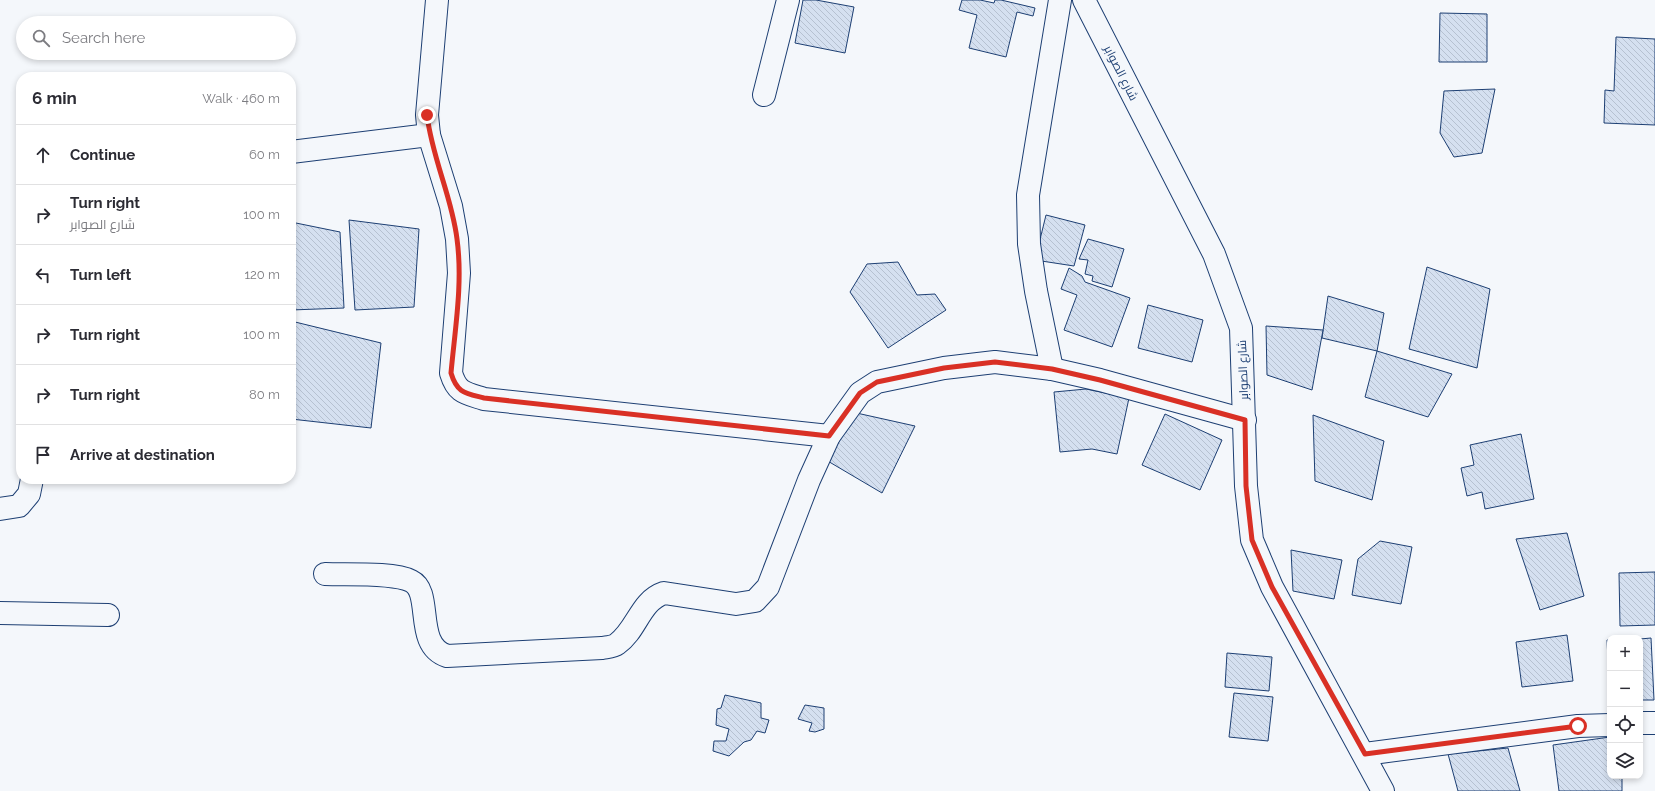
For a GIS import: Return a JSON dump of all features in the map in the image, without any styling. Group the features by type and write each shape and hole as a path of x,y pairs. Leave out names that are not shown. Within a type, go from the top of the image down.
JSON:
{"street":[{"path":"437,0 427,115 429,135 451,206 457,239 459,273 451,373 454,385 467,394 484,398 829,436"},
{"path":"764,95 788,0"},
{"path":"1052,369 1036,291 1029,244 1028,195 1060,0"},
{"name":"شارع الصوابر","path":"1084,0 1214,254 1241,328 1246,486 1252,540 1272,587 1365,754 1383,791"},
{"path":"296,151 429,135"},
{"path":"325,574 399,577 412,581 419,589 431,645 438,653 447,656 602,648 616,645 625,636 655,596 664,593 736,604 755,601 768,587 809,480 829,436 860,393 877,382 944,368 995,362 1052,369 1100,380 1245,420"},
{"path":"0,509 19,506 29,494 31,484"},
{"path":"0,613 108,615"},
{"path":"1643,723 1655,722"},
{"path":"1365,754 1578,726 1607,725"}],"building":[{"path":"803,0 816,0 854,7 845,53 795,43"},
{"path":"962,0 980,0 994,3 995,0 1001,0 1035,8 1033,16 1017,12 1006,57 969,48 977,15 959,10"},
{"path":"1440,13 1487,14 1487,62 1439,62"},
{"path":"1616,37 1655,39 1655,125 1604,123 1605,90 1614,91"},
{"path":"1495,89 1482,153 1454,157 1440,133 1444,91"},
{"path":"1046,215 1085,225 1074,266 1035,260"},
{"path":"349,220 419,229 414,307 355,310"},
{"path":"296,223 340,232 344,308 296,310"},
{"path":"1088,239 1124,249 1112,287 1092,281 1093,276 1085,274 1088,260 1079,259"},
{"path":"898,262 917,295 935,294 946,310 888,348 850,292 867,264"},
{"path":"1427,267 1490,289 1477,368 1409,349"},
{"path":"1069,268 1082,276 1085,282 1130,298 1112,347 1064,330 1077,295 1061,289"},
{"path":"1328,296 1384,313 1377,351 1322,338"},
{"path":"1148,305 1203,320 1192,362 1138,348"},
{"path":"296,322 381,343 371,428 296,420"},
{"path":"1266,326 1323,330 1312,390 1267,375"},
{"path":"1377,351 1452,374 1428,417 1365,397"},
{"path":"1086,389 1129,398 1117,454 1092,449 1060,452 1054,392"},
{"path":"852,412 915,426 882,493 826,460"},
{"path":"1165,414 1222,440 1200,490 1142,465"},
{"path":"1313,415 1384,441 1372,500 1315,481"},
{"path":"1521,434 1534,499 1485,509 1482,492 1467,496 1461,468 1474,465 1470,445"},
{"path":"1567,533 1584,596 1540,610 1516,539"},
{"path":"1380,541 1412,547 1401,604 1352,595 1358,559"},
{"path":"1291,550 1342,560 1334,599 1293,591"},
{"path":"1655,572 1655,625 1620,626 1619,573"},
{"path":"1567,635 1573,681 1522,687 1516,642"},
{"path":"1651,638 1654,700 1643,700 1643,639"},
{"path":"1227,653 1272,657 1269,691 1225,687"},
{"path":"1234,693 1273,697 1268,741 1229,737"},
{"path":"725,695 761,703 761,718 769,720 765,733 757,731 751,740 744,742 729,756 713,751 714,741 726,741 729,729 716,725 717,709 721,708"},
{"path":"805,705 824,708 824,729 815,732 809,731 812,723 798,719"},
{"path":"1607,737 1607,779 1622,779 1622,791 1559,791 1553,745"},
{"path":"1508,748 1520,791 1458,791 1448,754"}],"route":[{"path":"427,115 429,135 451,206 457,239 459,273 458,301 451,373 454,385 467,394 484,398 609,414 829,436 860,393 877,382 944,368 995,362 1052,369 1100,380 1245,420 1246,486 1252,540 1272,587 1365,754 1578,726"}]}
